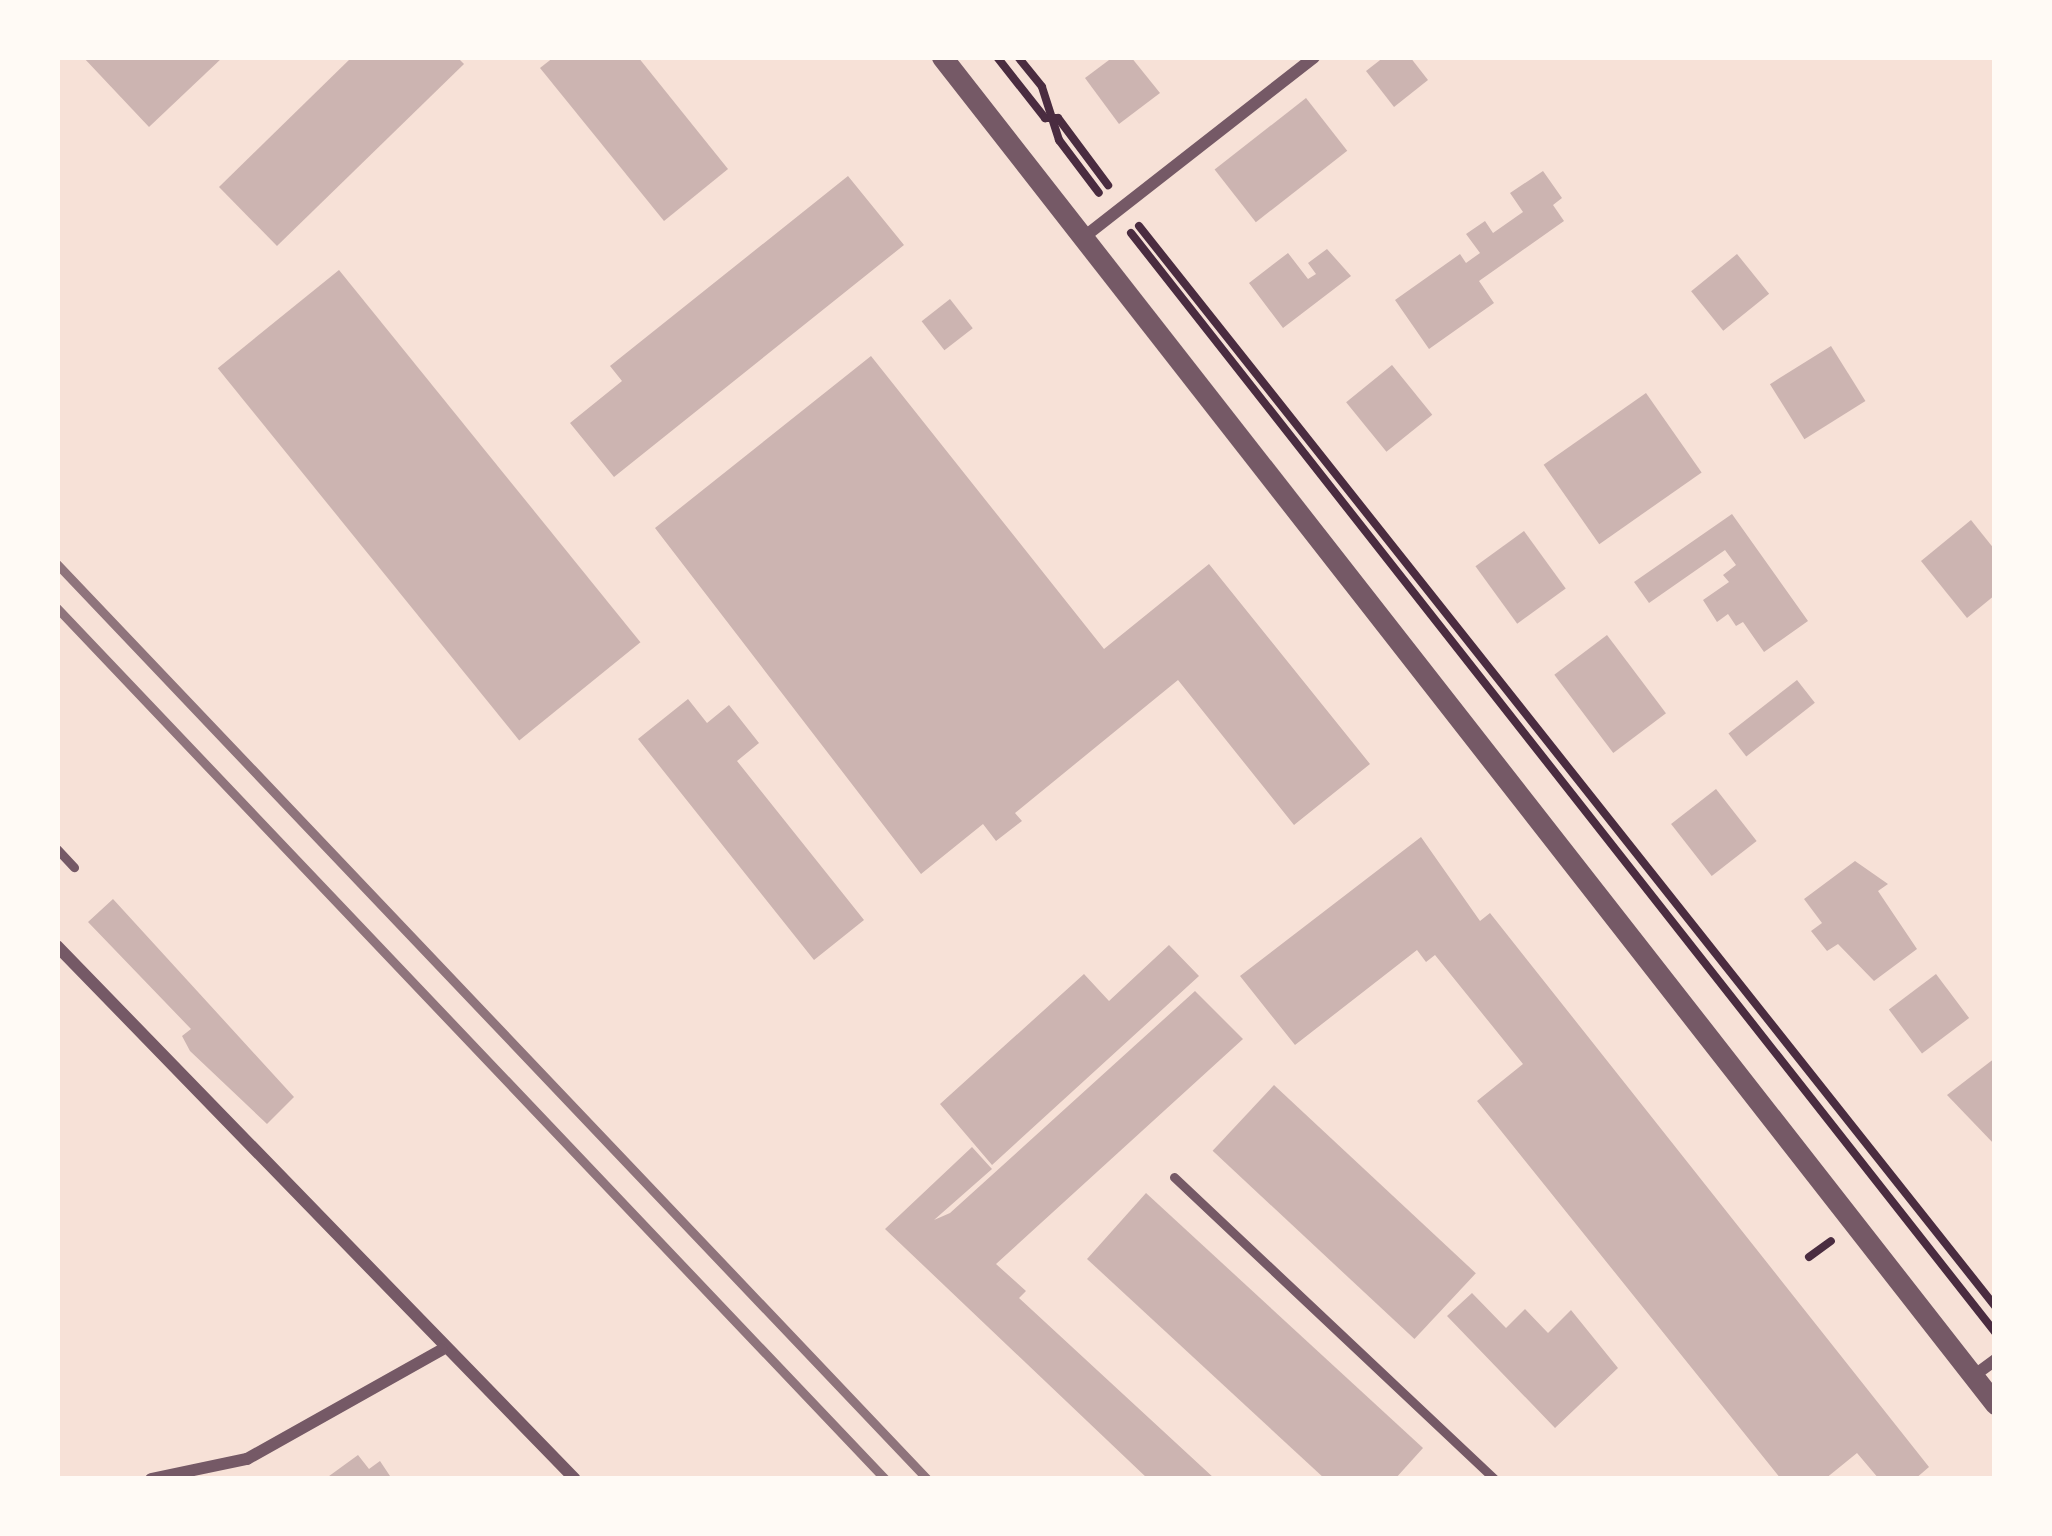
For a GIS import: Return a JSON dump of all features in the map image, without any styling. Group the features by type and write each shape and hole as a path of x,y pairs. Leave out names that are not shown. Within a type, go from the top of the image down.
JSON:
{"street":[{"path":"942,57 1857,1219 1995,1404"},
{"path":"1084,237 1314,57"},
{"path":"57,946 441,1350 575,1479"},
{"path":"151,1479 247,1459 441,1350"},
{"path":"1972,1378 1995,1360"}],"lane":[{"path":"57,849 74,867"},
{"path":"1174,1178 1494,1479"}],"path":[{"path":"997,57 1053,119 1118,209 1995,1331"},
{"path":"1018,57 1053,119"},
{"path":"1118,209 1995,1306"}],"building":[{"path":"83,57 223,57 149,127"},
{"path":"352,57 457,57 464,64 277,246 219,187"},
{"path":"554,57 638,57 728,169 664,221 540,68"},
{"path":"1113,57 1131,57 1160,93 1119,124 1085,78"},
{"path":"1384,57 1410,57 1428,80 1394,107 1366,71"},
{"path":"1306,98 1347,151 1256,222 1215,169"},
{"path":"1543,171 1562,198 1553,205 1564,221 1479,281 1494,303 1429,349 1395,300 1460,254 1466,263 1480,253 1466,234 1485,221 1493,233 1523,212 1510,193"},
{"path":"848,176 904,245 614,477 570,423 622,381 610,366"},
{"path":"1327,249 1351,276 1283,328 1249,283 1288,253 1308,279 1316,274 1308,263"},
{"path":"1737,254 1769,294 1723,331 1691,291"},
{"path":"339,270 640,642 519,740 218,368"},
{"path":"950,299 973,328 944,350 922,321"},
{"path":"1831,346 1865,401 1804,439 1770,384"},
{"path":"871,356 1104,649 1209,564 1370,764 1294,825 1178,680 1015,813 1022,821 996,841 983,824 921,874 655,528"},
{"path":"1392,365 1432,415 1386,452 1346,402"},
{"path":"1646,393 1702,472 1599,544 1544,465"},
{"path":"1732,514 1808,621 1764,652 1743,622 1736,626 1728,614 1717,622 1703,600 1729,582 1723,575 1736,565 1725,550 1649,603 1634,582"},
{"path":"1971,520 1995,550 1995,595 1967,618 1921,561"},
{"path":"1524,531 1566,588 1517,624 1475,566"},
{"path":"1607,635 1666,713 1613,753 1554,675"},
{"path":"1797,680 1815,703 1746,756 1728,734"},
{"path":"688,699 707,723 729,705 759,743 737,761 864,920 814,960 638,739"},
{"path":"1716,789 1757,841 1712,876 1671,824"},
{"path":"1421,837 1480,921 1490,913 1929,1467 1915,1479 1879,1479 1857,1453 1825,1479 1781,1479 1477,1101 1523,1064 1435,955 1426,962 1417,950 1295,1045 1240,976"},
{"path":"1855,861 1888,884 1878,891 1917,949 1874,981 1838,944 1827,951 1811,931 1822,923 1804,899"},
{"path":"113,899 294,1097 267,1124 190,1051 182,1036 191,1029 88,922"},
{"path":"1169,945 1199,976 992,1165 940,1104 1084,974 1109,1001"},
{"path":"1936,974 1969,1018 1922,1053 1889,1010"},
{"path":"1195,991 1243,1039 996,1264 1026,1291 1019,1298 1215,1479 1148,1479 885,1229 972,1147 992,1169 934,1220 950,1213"},
{"path":"1995,1058 1995,1145 1947,1095"},
{"path":"1274,1085 1476,1273 1414,1339 1213,1151"},
{"path":"1146,1193 1423,1448 1395,1479 1325,1479 1087,1259"},
{"path":"1472,1293 1506,1328 1525,1309 1548,1333 1571,1310 1618,1368 1555,1428 1447,1316"},
{"path":"358,1455 369,1469 380,1461 392,1479 325,1479"}],"railway":[{"path":"57,564 927,1479"},
{"path":"57,608 885,1479"}]}
